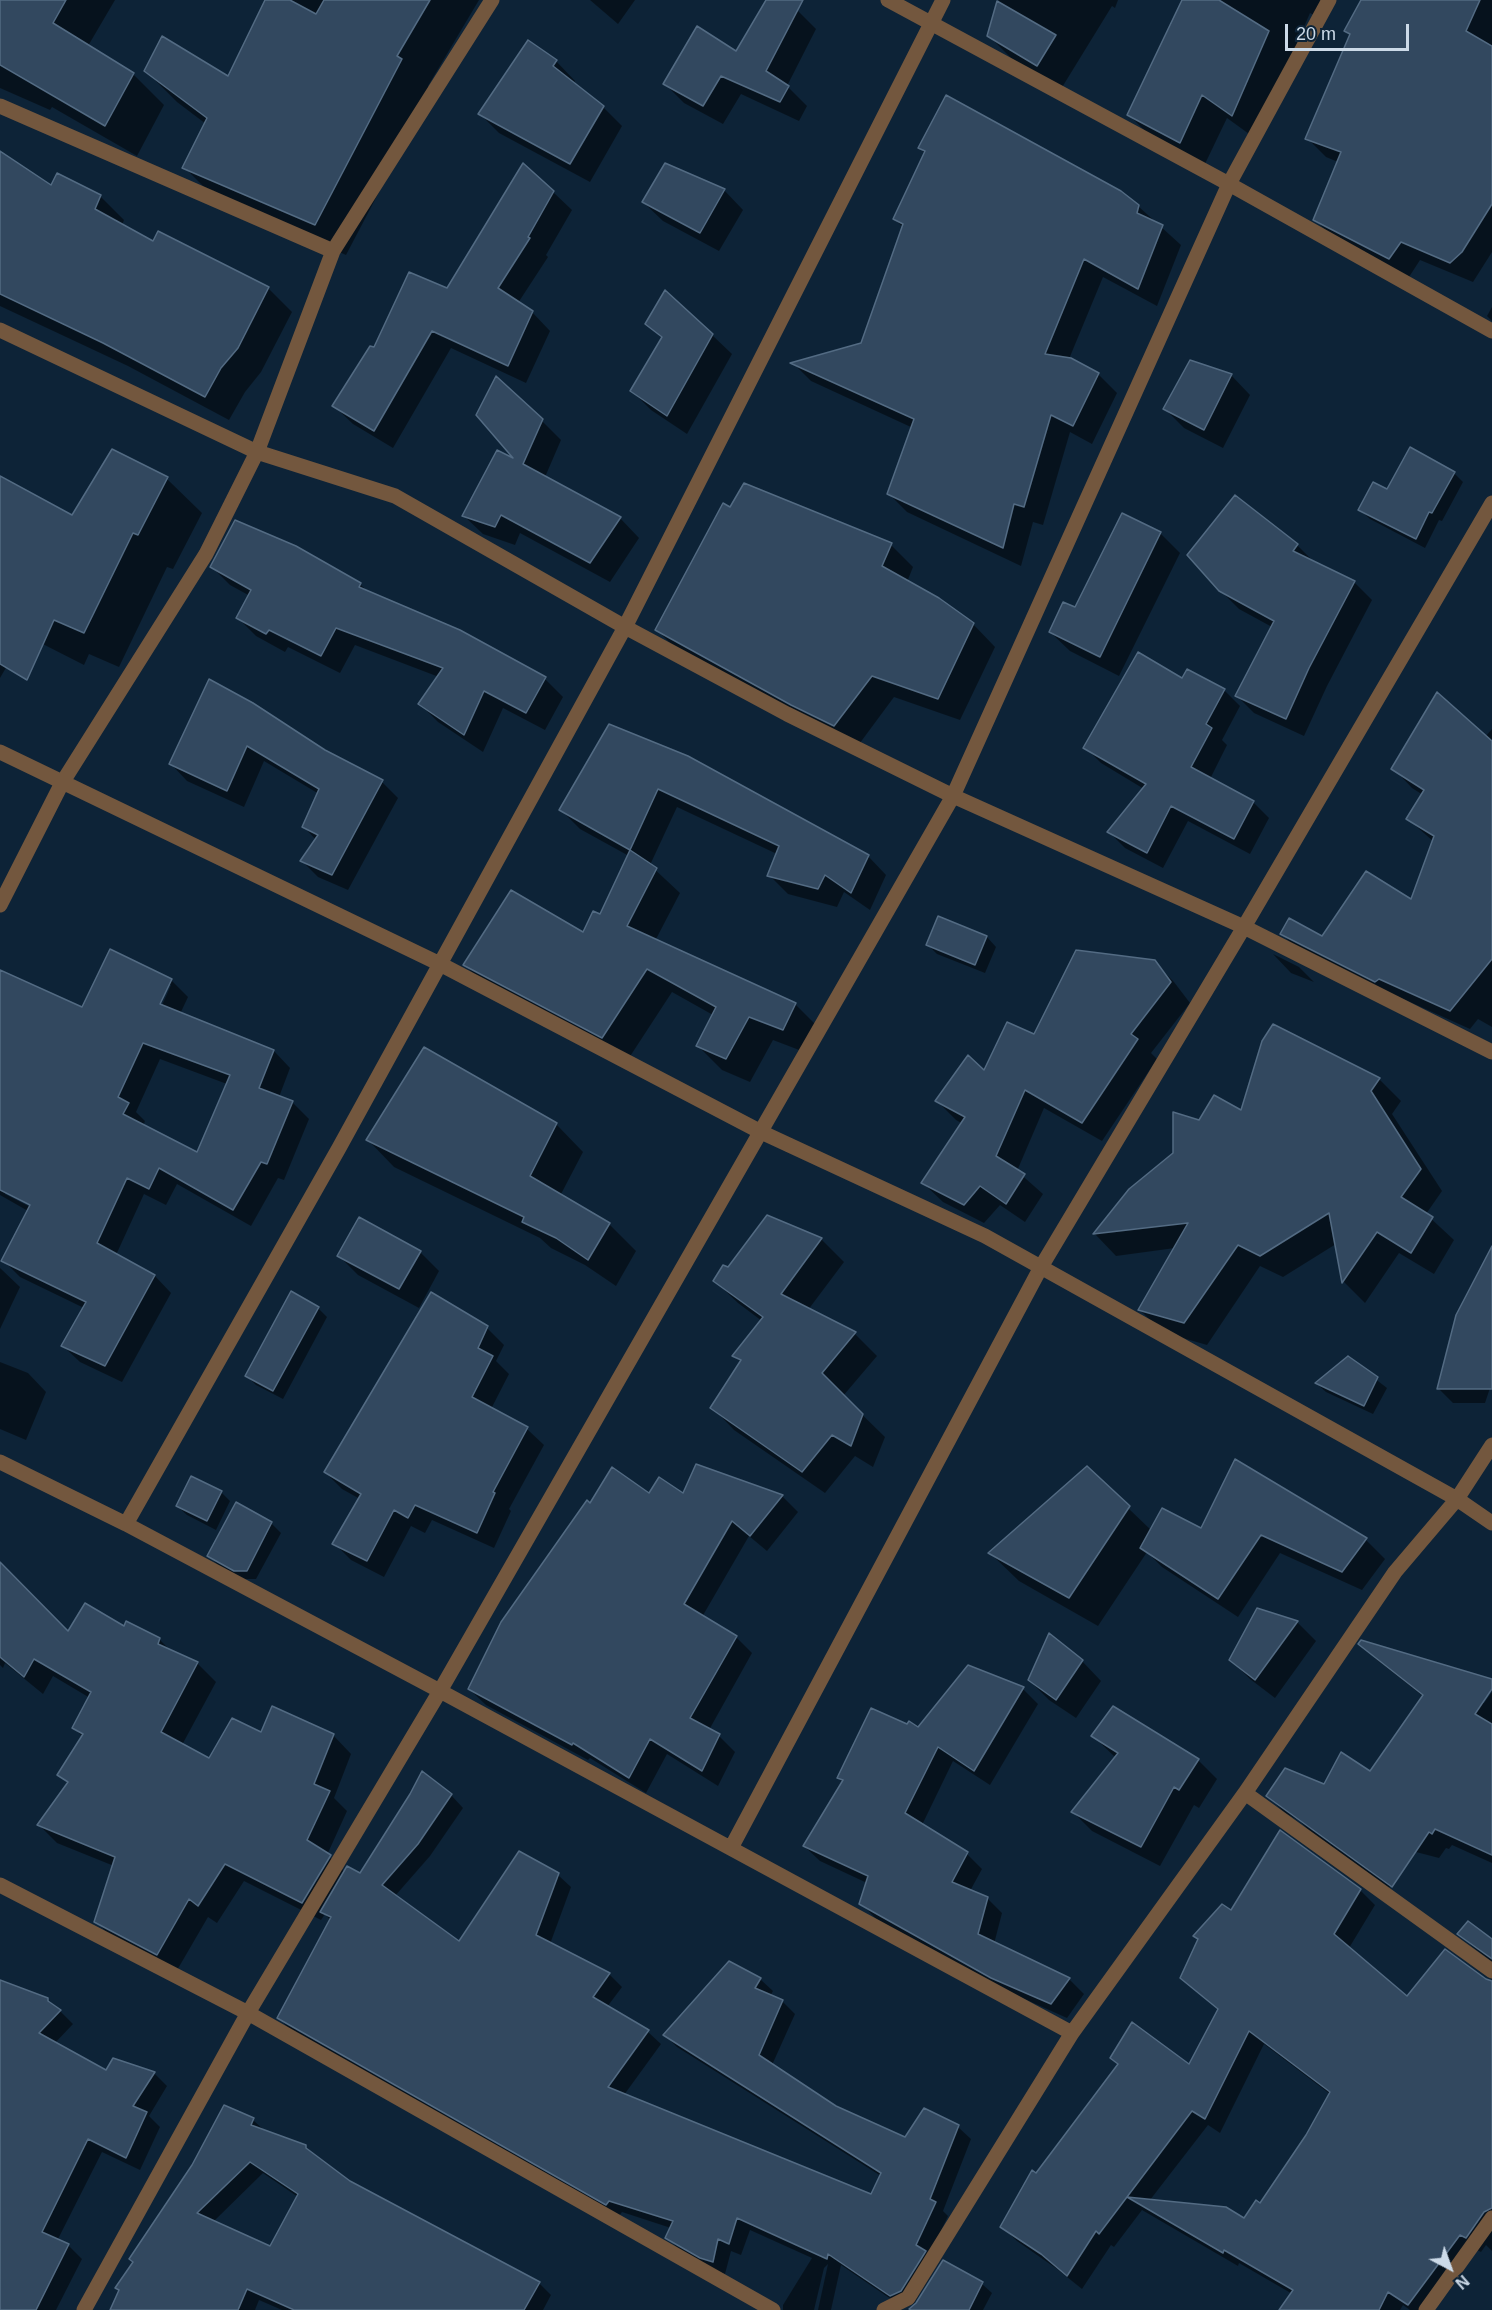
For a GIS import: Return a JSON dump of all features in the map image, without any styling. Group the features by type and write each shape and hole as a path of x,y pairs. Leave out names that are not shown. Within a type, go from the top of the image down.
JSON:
{"street":[{"path":"0,905 62,783 206,554 257,452 333,251 492,0"},
{"path":"888,0 1228,184 1492,331"},
{"path":"126,1524 339,1148 625,627 942,0"},
{"path":"84,2310 248,2013 440,1690 953,796 1228,184 1329,0"},
{"path":"0,106 333,251"},
{"path":"0,330 257,452 395,496 625,627 787,714 953,796 1244,927 1492,1052"},
{"path":"731,1848 1041,1267 1244,927 1492,503"},
{"path":"0,752 440,964 762,1132 985,1236 1458,1499 1492,1523"},
{"path":"884,2310 908,2298 1072,2033 1245,1793 1395,1572 1458,1499 1492,1444"},
{"path":"0,1462 126,1524 440,1690 1072,2033"},
{"path":"1245,1793 1492,1971"},
{"path":"0,1885 248,2013 773,2310"},
{"path":"1426,2310 1492,2218"}],"building":[{"path":"0,0 66,0 53,23 134,73 105,126 0,65"},
{"path":"265,0 290,0 316,14 324,0 430,0 397,56 402,59 315,225 182,168 207,118 144,71 162,36 228,76"},
{"path":"766,0 803,0 766,71 789,86 780,102 721,76 703,106 663,84 697,26 736,51"},
{"path":"1182,0 1219,0 1269,31 1232,116 1202,95 1180,143 1127,115"},
{"path":"1361,0 1480,0 1466,31 1492,46 1492,204 1462,252 1450,263 1401,242 1389,259 1313,220 1341,152 1305,139 1350,34 1344,31"},
{"path":"997,1 1056,35 1037,66 987,36"},
{"path":"528,40 557,60 553,66 604,106 570,164 478,114"},
{"path":"946,95 1121,191 1139,205 1137,213 1163,225 1138,289 1084,259 1045,354 1071,358 1099,373 1073,426 1051,415 1024,507 1014,504 1003,548 887,494 914,419 790,363 861,343 903,224 893,219 925,151 918,148"},
{"path":"0,151 51,185 57,173 101,195 95,209 153,241 158,231 269,287 238,348 221,368 205,397 103,343 0,294"},
{"path":"523,163 554,191 528,237 530,238 498,288 533,311 508,366 432,331 374,431 332,406 370,346 374,347 409,272 447,288"},
{"path":"665,163 725,189 700,233 642,202"},
{"path":"665,290 713,334 667,416 630,391 662,337 645,324"},
{"path":"1190,360 1232,374 1204,430 1163,409"},
{"path":"496,376 543,419 523,464 621,517 590,563 501,515 495,527 462,516 497,450 513,458 476,415"},
{"path":"1410,447 1455,472 1432,513 1429,512 1416,539 1358,510 1373,482 1387,489"},
{"path":"112,449 168,477 138,535 133,533 84,633 54,620 27,680 0,664 0,476 72,515"},
{"path":"744,483 892,543 882,566 939,598 974,623 938,699 872,676 834,726 791,705 655,630 723,503 730,507"},
{"path":"1235,495 1298,544 1293,551 1355,581 1309,668 1286,719 1235,696 1274,621 1219,591 1187,555"},
{"path":"1122,513 1161,532 1100,657 1049,632 1063,602 1075,607"},
{"path":"235,520 296,546 361,583 359,587 460,630 546,677 526,713 484,691 464,735 418,704 443,668 336,628 321,656 269,630 266,634 236,618 251,590 210,567"},
{"path":"1138,652 1182,678 1187,669 1225,689 1206,724 1212,728 1191,767 1254,801 1234,839 1171,806 1147,853 1107,832 1146,784 1083,748"},
{"path":"209,679 253,703 325,750 383,780 332,875 300,861 318,835 302,827 319,789 247,746 227,791 169,764"},
{"path":"1437,692 1492,741 1492,959 1450,1011 1379,979 1375,982 1280,934 1289,918 1322,936 1366,871 1411,899 1434,836 1406,819 1424,790 1391,769"},
{"path":"609,724 688,756 869,855 851,893 825,875 818,889 767,876 779,846 658,789 630,850 559,810"},
{"path":"630,850 657,868 627,926 796,1003 783,1030 749,1017 726,1059 696,1046 716,1007 647,969 602,1038 463,965 511,890 583,932 593,911 600,914"},
{"path":"938,916 987,936 975,965 926,945"},
{"path":"110,949 172,979 160,1004 274,1050 259,1088 293,1101 267,1164 261,1162 233,1210 159,1168 149,1189 127,1178 97,1243 155,1275 105,1366 61,1346 86,1302 1,1261 30,1205 0,1190 0,970 82,1007","holes":["143,1043 230,1075 197,1152 123,1114 129,1103 118,1097"]},
{"path":"1076,950 1155,960 1171,982 1131,1034 1138,1039 1082,1123 1025,1090 996,1156 1025,1174 1006,1204 980,1186 964,1205 921,1183 965,1117 935,1101 968,1055 984,1070 1007,1022 1034,1034"},
{"path":"1273,1024 1380,1078 1371,1091 1421,1169 1401,1197 1433,1217 1411,1253 1377,1232 1342,1283 1329,1213 1260,1256 1238,1245 1184,1323 1138,1310 1188,1223 1093,1234 1129,1189 1173,1153 1173,1112 1199,1120 1214,1095 1241,1110 1262,1041"},
{"path":"424,1047 557,1123 530,1176 610,1223 588,1260 556,1238 522,1222 524,1217 366,1140"},
{"path":"767,1215 822,1238 781,1294 856,1332 822,1373 863,1414 851,1446 832,1435 802,1472 710,1408 741,1360 732,1356 763,1317 713,1281 723,1265 728,1267"},
{"path":"359,1217 421,1251 399,1289 337,1256"},
{"path":"1492,1246 1492,1389 1437,1389 1456,1315"},
{"path":"291,1291 319,1307 273,1391 245,1376"},
{"path":"431,1292 488,1326 478,1348 493,1356 472,1397 528,1427 493,1492 495,1493 477,1533 415,1505 408,1518 394,1510 367,1561 332,1544 361,1494 324,1472"},
{"path":"1348,1356 1378,1377 1364,1406 1315,1383"},
{"path":"1235,1459 1367,1538 1342,1572 1261,1535 1218,1599 1140,1548 1162,1508 1201,1528"},
{"path":"696,1464 783,1495 750,1536 732,1521 684,1604 737,1636 690,1718 720,1734 702,1771 650,1739 629,1778 573,1743 572,1745 468,1689 501,1622 587,1500 590,1503 612,1467 649,1493 659,1477 683,1493"},
{"path":"1087,1466 1130,1506 1069,1598 988,1553"},
{"path":"191,1476 222,1491 207,1521 176,1506"},
{"path":"236,1502 272,1522 247,1571 234,1571 207,1556"},
{"path":"0,1562 68,1631 85,1603 124,1626 126,1621 160,1638 158,1644 198,1662 161,1732 209,1758 232,1718 261,1732 272,1706 334,1734 314,1784 330,1791 307,1840 331,1855 302,1903 225,1864 198,1906 189,1899 157,1955 94,1922 115,1857 37,1825 68,1782 57,1775 83,1734 72,1728 91,1692 34,1659 24,1677 0,1657"},
{"path":"1257,1608 1298,1621 1255,1680 1229,1660"},
{"path":"1049,1633 1083,1660 1056,1700 1028,1680"},
{"path":"1361,1640 1492,1679 1492,1689 1475,1714 1492,1724 1492,1855 1435,1829 1432,1834 1429,1832 1392,1887 1266,1796 1285,1768 1324,1784 1341,1752 1370,1771 1423,1695 1358,1644"},
{"path":"968,1665 1024,1687 974,1771 938,1747 905,1813 968,1852 952,1882 988,1897 978,1934 1070,1978 1051,2004 991,1978 859,1904 868,1876 803,1846 843,1780 837,1778 871,1708 907,1724 909,1721 918,1727"},
{"path":"1113,1706 1199,1759 1179,1790 1174,1787 1141,1847 1071,1812 1118,1753 1091,1736"},
{"path":"422,1771 452,1794 418,1844 382,1885 459,1941 519,1851 559,1873 536,1935 610,1973 593,1997 649,2030 608,2087 871,2194 881,2173 663,2035 729,1961 761,1978 755,1988 783,2000 759,2055 836,2106 905,2137 924,2108 959,2125 930,2199 936,2202 916,2245 926,2251 901,2291 890,2296 828,2254 827,2259 737,2218 729,2244 718,2239 713,2262 700,2258 665,2238 673,2221 609,2201 606,2205 277,2018 331,1917 320,1912 347,1866 360,1873"},
{"path":"1280,1830 1361,1889 1334,1934 1407,1996 1445,1949 1492,1981 1492,2208 1484,2212 1466,2238 1460,2235 1408,2305 1388,2292 1379,2310 1279,2310 1293,2290 1224,2250 1223,2253 1127,2197 1226,2207 1244,2218 1256,2200 1260,2203 1306,2135 1330,2092 1249,2031 1205,2119 1192,2111 1099,2234 1096,2231 1067,2276 1041,2254 1000,2227 1032,2170 1036,2173 1118,2064 1110,2058 1132,2022 1189,2064 1218,2009 1180,1978 1198,1939 1193,1936 1222,1904 1231,1910"},
{"path":"1468,1921 1492,1939 1492,1959 1457,1934"},
{"path":"0,1980 48,1998 48,2001 61,2010 39,2033 106,2070 113,2058 155,2072 133,2106 147,2112 126,2158 88,2139 42,2232 69,2244 36,2310 0,2310"},
{"path":"224,2105 254,2118 251,2125 306,2145 306,2148 350,2181 540,2282 524,2310 294,2310 247,2289 238,2310 110,2310 119,2290 115,2288 133,2262 129,2259 192,2165","holes":["250,2162 298,2194 270,2246 197,2213"]},
{"path":"943,2260 983,2282 969,2310 909,2309 916,2303"}]}
